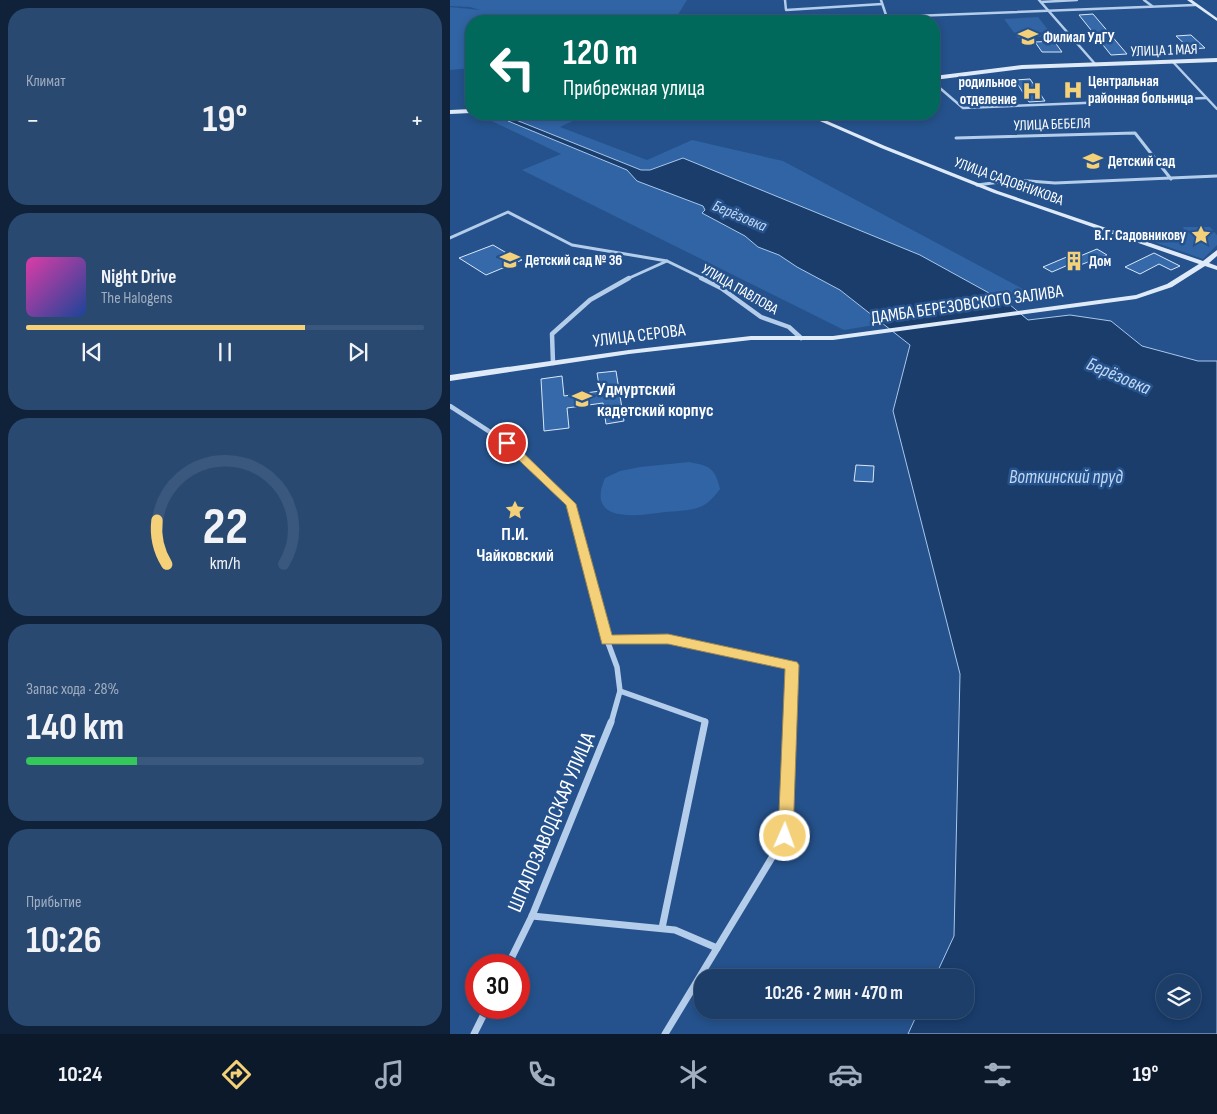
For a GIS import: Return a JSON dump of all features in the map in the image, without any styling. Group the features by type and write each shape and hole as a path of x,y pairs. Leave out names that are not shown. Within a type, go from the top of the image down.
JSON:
{"main road":[{"path":"1189,0 1217,20"},
{"path":"1208,14 1217,14"},
{"name":"УЛИЦА 1 МАЯ","path":"940,77 1007,68 1217,60"},
{"path":"450,112 465,111"},
{"name":"УЛИЦА САДОВНИКОВА","path":"821,120 977,185 1217,268"},
{"name":"ДАМБА БЕРЕЗОВСКОГО ЗАЛИВА","path":"832,338 1136,297 1164,288 1205,264 1217,252"},
{"name":"УЛИЦА СЕРОВА","path":"450,378 628,352 751,338 832,338"}],"street":[{"path":"784,0 786,10 882,4"},
{"path":"881,0 886,15"},
{"path":"1040,1 1077,0"},
{"path":"1144,0 1153,6"},
{"path":"1040,1 1096,65"},
{"path":"940,15 1195,4"},
{"path":"1173,62 1217,109"},
{"path":"940,88 963,108 1206,98"},
{"name":"УЛИЦА БЕБЕЛЯ","path":"956,138 1135,133 1171,179"},
{"path":"977,185 995,180 1055,182 1217,176"},
{"name":"УЛИЦА ПАВЛОВА","path":"450,238 508,212 572,245 667,261 721,288 761,317 789,327 801,338"},
{"path":"553,363 552,334 590,300 644,270 667,261"},
{"path":"450,406 507,443 571,504 607,640 617,667 620,691 706,722 662,928"},
{"path":"607,640 668,639 792,665 785,836 665,1034"},
{"name":"ШПАЛОЗАВОДСКАЯ УЛИЦА","path":"513,954 532,916 608,734 620,691"},
{"path":"532,916 675,930 717,948"},
{"path":"474,1034 482,1019"}],"shaded area":[{"path":"450,0 687,0 678,15 465,15 465,69 450,70 450,7 480,10 470,7 450,6"},
{"path":"1038,17 1053,36 1018,38 1004,19"},
{"path":"490,120 575,120 560,127 647,160 692,140 783,161 1040,298 844,330 522,170 561,154"},
{"path":"1183,227 1210,227 1217,235 1217,245 1203,259 1134,235 1185,233"},
{"path":"689,462 706,466 710,469 716,476 720,489 706,504 700,507 683,511 629,515 617,514 608,510 602,503 601,493 605,478 620,471 640,467"}],"water":[{"name":"Воткинский пруд","path":"516,120 641,170 650,170 683,158 920,255 1009,304 1028,320 1070,315 1111,321 1142,346 1198,361 1217,361 1217,1034 908,1034 915,1019 974,1019 974,969 939,969 954,936 960,674 893,411 910,345 840,290 779,255 758,247 745,236 702,213 705,210 703,206 637,181 627,170 508,121"}],"building":[{"path":"1093,14 1127,54 1111,55 1079,15"},
{"path":"1191,35 1205,48 1190,49 1176,36"},
{"path":"1054,41 1062,52 1042,52 1035,42"},
{"name":"родильное отделение","path":"1030,79 1045,101 1029,102 1015,80"},
{"name":"Детский сад № 36","path":"493,245 522,260 486,275 459,258"},
{"name":"Дом","path":"1097,249 1107,255 1080,265 1075,262 1052,272 1043,267 1069,256 1073,259"},
{"path":"1154,253 1180,266 1171,270 1159,264 1140,274 1125,267"},
{"name":"Удмуртский кадетский корпус","path":"616,371 624,421 606,424 603,403 567,408 569,428 544,431 541,379 562,376 564,396 600,391 597,373"},
{"path":"856,465 874,466 873,482 854,481"}],"place":[{"name":"Филиал УдГУ","path":"1028,37"},
{"name":"Центральная районная больница","path":"1073,90"},
{"name":"родильное отделение","path":"1032,91"},
{"name":"Детский сад","path":"1093,161"},
{"name":"В.Г. Садовникову","path":"1201,235"},
{"name":"Детский сад № 36","path":"510,260"},
{"name":"Дом","path":"1074,261"},
{"name":"Удмуртский кадетский корпус","path":"582,399"},
{"name":"П.И. Чайковский","path":"515,510"}],"route":[{"path":"507,443 571,504 607,640 668,639 792,665 785,836"}],"water label":[{"name":"Берёзовка","path":"740,215"},
{"name":"Берёзовка","path":"1119,375"}]}
